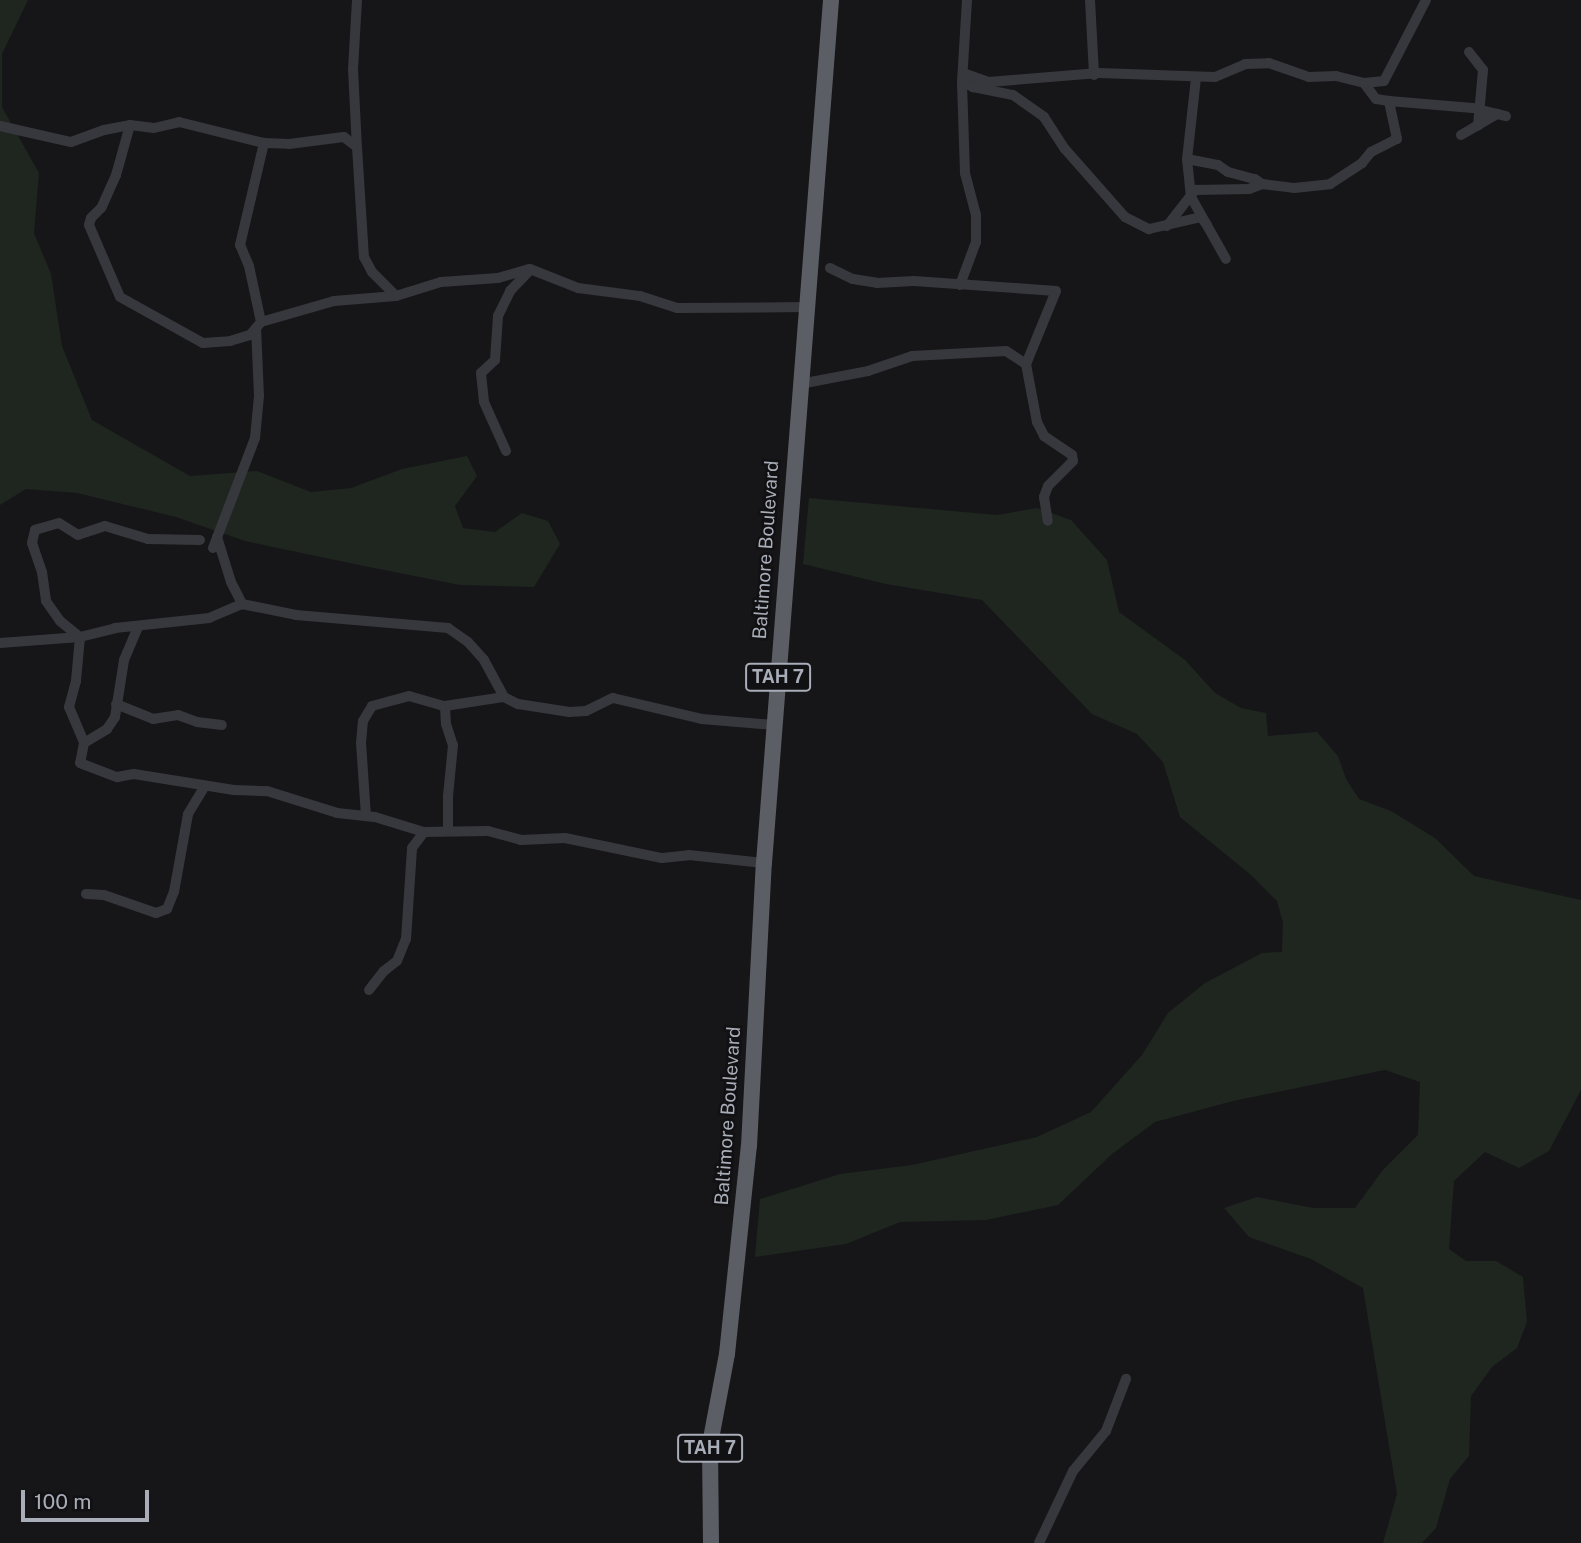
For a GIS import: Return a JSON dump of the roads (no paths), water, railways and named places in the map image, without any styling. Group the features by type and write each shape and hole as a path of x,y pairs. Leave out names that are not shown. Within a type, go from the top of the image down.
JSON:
{"highway":[{"name":"Baltimore Boulevard","path":"711,1543 710,1444 727,1354 749,1146 764,863 831,0"}],"street":[{"path":"357,0 353,69 364,257 372,272 396,296"},
{"path":"960,285 976,242 976,215 965,173 962,77 967,0"},
{"path":"1090,0 1094,75"},
{"path":"962,77 989,82 1171,73 1196,78 1214,77 1244,64 1269,63 1309,77 1336,76 1364,83 1384,81 1426,0"},
{"path":"1469,52 1483,70 1478,126"},
{"path":"962,77 973,87 1013,95 1044,117 1065,149 1125,217 1149,229 1201,218 1207,225"},
{"path":"1196,78 1188,159 1191,197 1226,259"},
{"path":"1364,83 1376,99 1501,115 1461,135"},
{"path":"1188,159 1218,165 1228,173 1255,179 1262,184 1294,188 1330,184 1362,163 1371,152 1397,139 1389,101"},
{"path":"0,127 71,142 104,130 130,125 154,128 179,122 264,142 289,144 344,137 357,147"},
{"path":"130,125 116,175 89,225 120,297 203,343 230,341 250,335 259,325 334,301 396,296 441,282 498,278 530,270 578,288 640,296 677,308 806,307"},
{"path":"213,548 255,438 259,396 259,325 248,266 240,244 264,142"},
{"path":"1167,226 1195,190 1249,190 1262,184"},
{"path":"830,268 853,279 877,283 914,281 1056,291 1026,364 1037,422 1044,436 1072,455 1073,461 1048,486 1044,497 1048,521"},
{"path":"506,451 484,402 481,373 495,360 498,316 510,291 530,270"},
{"path":"800,384 868,371 912,356 1006,351 1026,364"},
{"path":"80,637 60,621 46,601 42,572 32,543 35,530 59,523 78,535 105,526 148,539 200,540"},
{"path":"217,537 231,582 242,604"},
{"path":"0,643 80,637 96,630 209,618 242,604 296,615 448,628 468,642 484,660 504,697 518,704 569,712 586,711 613,698 702,719 774,725"},
{"path":"84,743 107,729 115,717 124,660 138,627"},
{"path":"80,637 76,681 69,707 84,743 80,763 117,777 134,774 205,786 267,791 337,813 366,816 424,832 488,831 521,840 565,838 662,858 690,855 764,863"},
{"path":"366,816 361,743 363,721 372,706 408,696 445,706 504,697"},
{"path":"116,704 153,719 178,715 197,723 222,725"},
{"path":"445,706 446,724 453,745 447,796 448,831"},
{"path":"86,894 104,895 156,914 167,909 174,892 188,814 205,786"},
{"path":"369,990 384,971 397,961 406,939 412,848 424,832"},
{"path":"1039,1543 1073,1471 1106,1431 1126,1379"}]}
